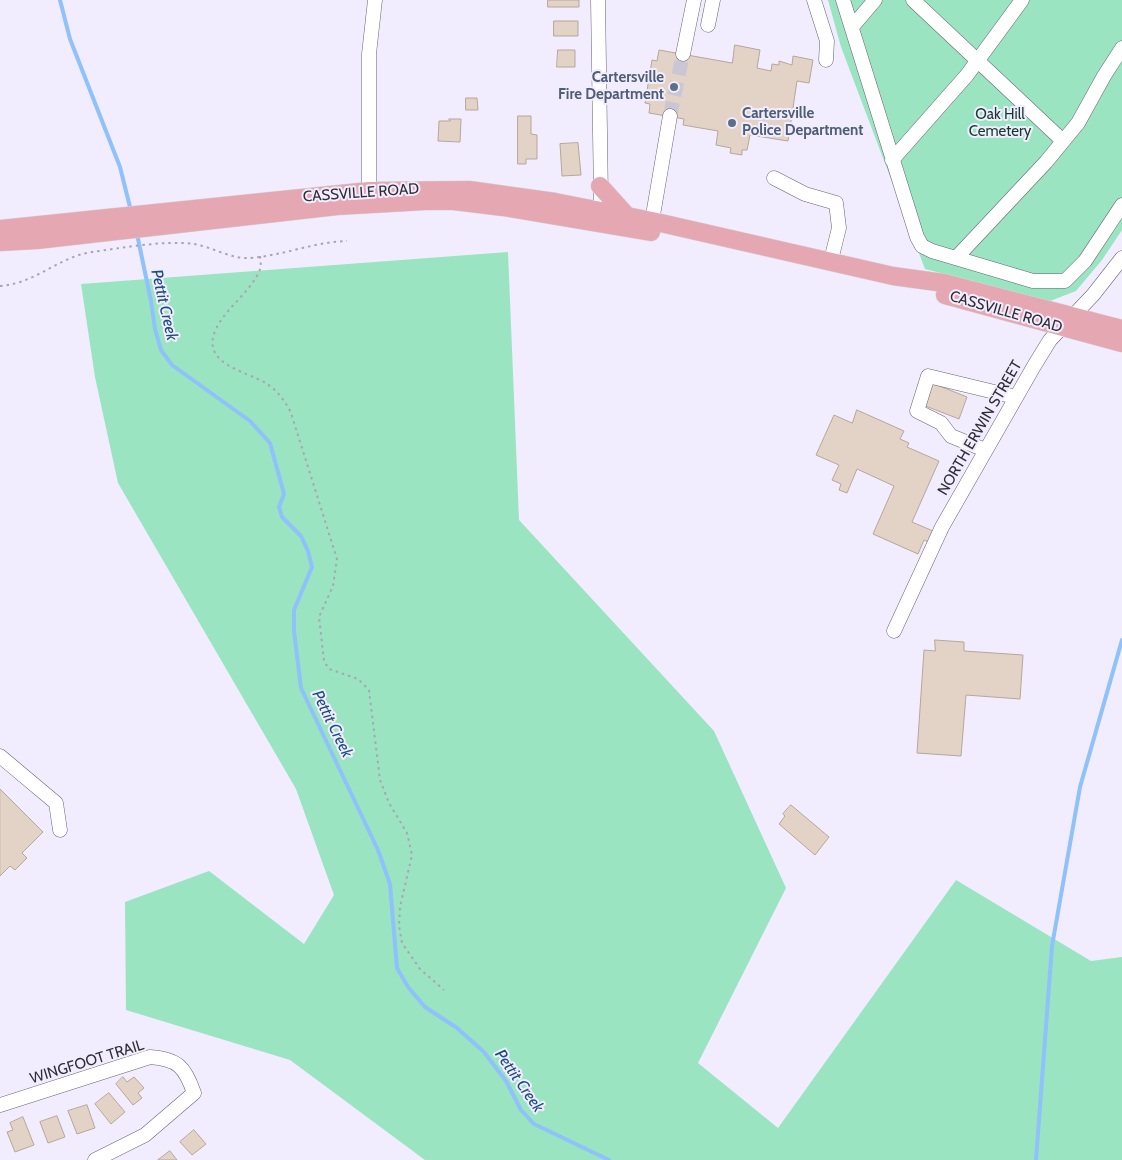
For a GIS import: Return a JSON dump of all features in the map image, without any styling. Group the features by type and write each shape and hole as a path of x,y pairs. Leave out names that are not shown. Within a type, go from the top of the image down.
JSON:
{"main road":[{"path":"600,186 627,216"},
{"name":"CASSVILLE ROAD","path":"0,242 37,233 175,218 369,191 470,190 598,217 651,232 719,238"},
{"name":"CASSVILLE ROAD","path":"175,218 425,201 476,203 598,217 627,216 719,238 831,260 893,276 944,283 1067,322 1122,343"},
{"name":"CASSVILLE ROAD","path":"0,229 37,233"},
{"name":"CASSVILLE ROAD","path":"1067,322 1122,329"}],"street":[{"path":"369,191 369,54 375,0"},
{"path":"598,0 600,186 598,217"},
{"path":"683,54 694,0"},
{"path":"708,25 713,0"},
{"path":"814,0 826,42 826,60"},
{"path":"843,0 919,242 932,251 1033,281 1065,281 1085,261 1122,205"},
{"path":"852,28 875,0"},
{"path":"913,0 1063,141"},
{"path":"892,160 977,61 1022,0"},
{"path":"956,258 1078,123 1122,48"},
{"path":"652,221 670,116"},
{"path":"774,178 805,194 836,203 839,228 831,260"},
{"name":"NORTH ERWIN STREET","path":"894,631 942,527 1015,397 1050,340 1122,258"},
{"path":"985,450 951,436 941,423 917,411 928,376 1015,397"},
{"path":"0,756 56,803 60,830"},
{"name":"WINGFOOT TRAIL","path":"0,1105 150,1058 167,1058 186,1071 194,1093 145,1135 99,1159"}],"path":[{"path":"0,286 30,280 64,262 92,252 182,243 205,246 240,257 255,257 296,248 347,241"},
{"path":"260,256 261,267 258,274 221,320 214,333 214,344 225,364 266,383 284,399 291,413 337,559 333,586 319,617 324,660 333,670 358,679 369,690 380,780 389,803 407,833 412,855 400,907 399,926 402,943 420,970 444,990"}],"green space":[{"name":"Oak Hill Cemetery","path":"828,0 1122,0 1122,230 1102,260 1076,291 1050,301 925,269 841,47"},
{"path":"508,252 519,520 714,731 786,888 698,1063 778,1128 956,880 1091,961 1122,957 1122,1160 425,1160 290,1060 126,1010 125,902 209,871 304,944 334,895 296,789 118,483 95,377 81,284"}],"building":[{"path":"548,0 579,0 579,7 548,7"},
{"path":"554,21 578,21 578,36 554,36"},
{"path":"735,45 760,50 757,68 771,71 772,64 779,65 779,61 792,65 793,56 813,60 809,83 797,81 788,141 750,135 747,150 742,150 742,155 730,153 731,148 716,145 718,131 683,125 684,119 649,113 650,104 645,103 652,60 657,61 659,50 732,63"},
{"path":"558,50 575,50 575,67 557,67"},
{"path":"466,98 477,98 478,110 466,110"},
{"path":"518,116 531,116 531,134 537,135 537,159 526,159 526,164 518,164"},
{"path":"449,119 461,119 460,142 438,141 439,121 450,121"},
{"path":"578,143 581,175 562,176 560,144"},
{"path":"932,383 967,397 959,419 923,405"},
{"path":"857,410 904,431 900,439 909,443 907,447 939,461 912,522 933,531 928,542 924,540 918,554 873,534 894,486 857,469 847,493 839,490 841,484 832,480 839,465 816,455 834,415 852,423"},
{"path":"935,640 964,642 964,651 1023,655 1020,699 966,695 961,756 917,753 924,650 935,651"},
{"path":"0,789 43,832 22,853 27,858 15,870 10,866 0,876"},
{"path":"791,805 829,837 815,855 779,824 785,816 783,814"},
{"path":"123,1077 127,1082 134,1077 144,1088 138,1093 142,1098 133,1105 116,1084"},
{"path":"109,1093 125,1112 111,1124 95,1104"},
{"path":"87,1105 95,1128 77,1134 68,1111"},
{"path":"57,1116 65,1137 48,1143 40,1122"},
{"path":"23,1117 34,1145 15,1152 7,1132 13,1130 10,1123"},
{"path":"194,1130 206,1144 192,1155 180,1142"},
{"path":"170,1151 177,1160 158,1160"}],"waterway":[{"name":"Pettit Creek","path":"60,0 70,39 120,167 131,211"},
{"name":"Pettit Creek","path":"137,234 155,329 161,350 172,365 250,421 270,443 284,494 279,507 282,517 301,536 308,551 312,567 294,610 294,631 301,688 378,850 390,884 397,968 408,987 425,1007 457,1028 484,1052 506,1081 521,1110 534,1124 609,1160"},
{"path":"1036,1160 1052,946 1080,787 1122,640"}],"tunnel":[{"path":"670,116 683,54"}],"place":[{"name":"Cartersville Fire Department","path":"674,87"},
{"name":"Cartersville Police Department","path":"732,123"}]}
